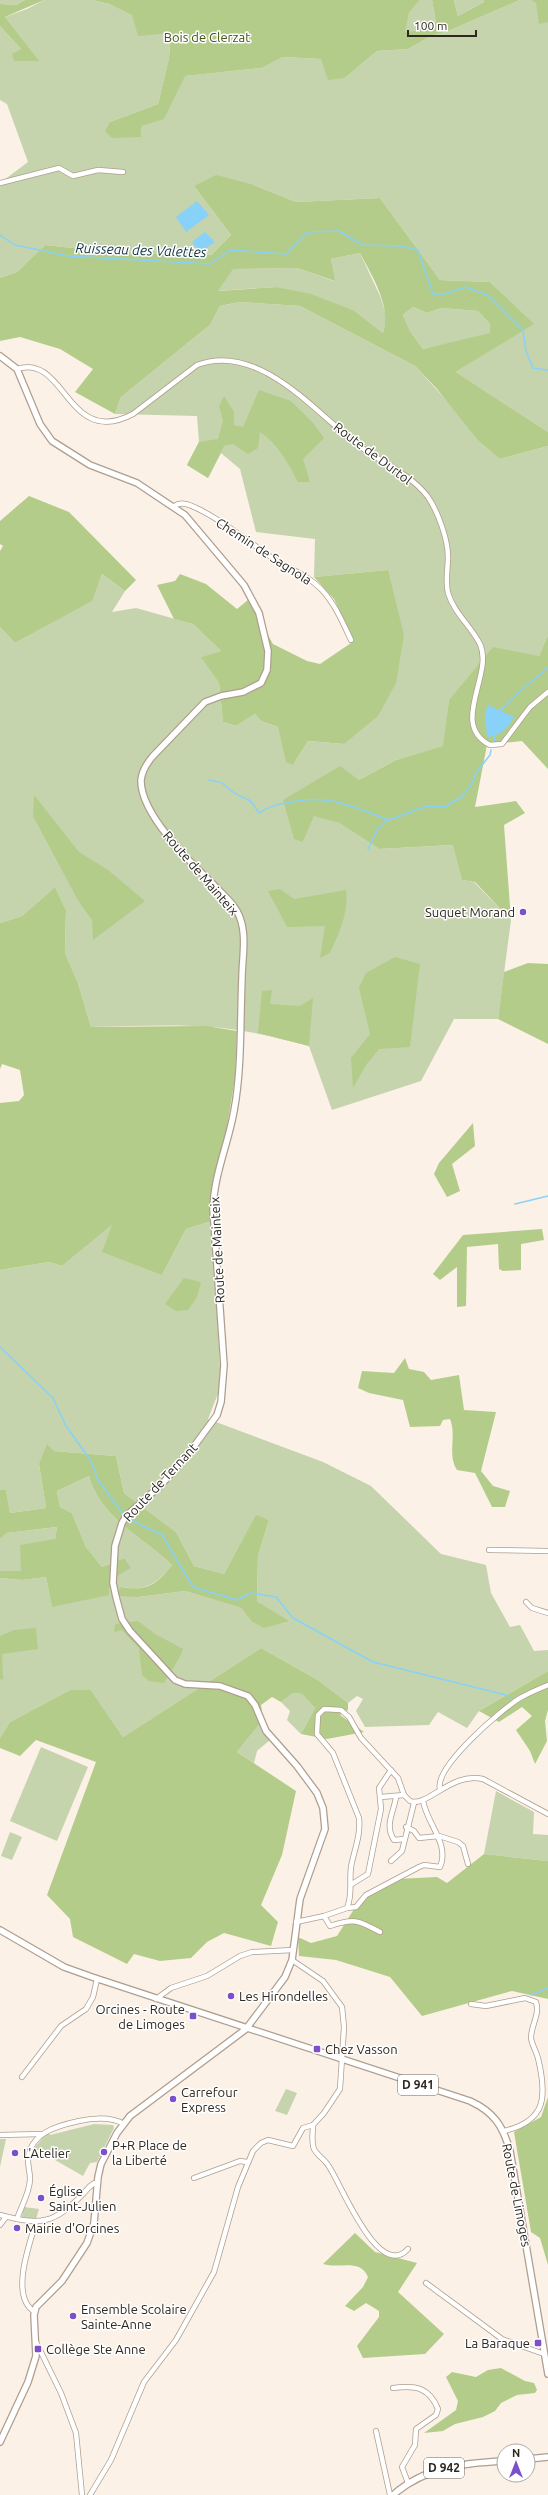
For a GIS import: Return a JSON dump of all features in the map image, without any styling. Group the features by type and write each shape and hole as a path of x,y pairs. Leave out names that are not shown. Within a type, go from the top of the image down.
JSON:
{"main road":[{"path":"0,356 17,369"},
{"name":"Route de Mainteix","path":"17,369 40,424 52,441 81,460 137,483 174,506 199,531 253,598 266,634 268,651 267,670 261,683 244,692 221,696 205,702 146,764 141,780 144,796 149,808 176,848 236,909 243,926 238,1082 234,1112 214,1190 213,1208 224,1365 223,1389 217,1415"},
{"name":"Route de Ternant","path":"124,2124 246,2029 285,1977 292,1960 300,1898 325,1829 324,1813 317,1793 297,1766 266,1731 255,1705 248,1696 220,1686 185,1684 168,1674 122,1619 113,1583 115,1546 122,1524 126,1516 162,1484 192,1449 217,1415"},
{"name":"Route de Limoges","path":"0,1930 64,1967 480,2106 495,2116 504,2131 510,2151 548,2374"},
{"path":"0,2442 30,2376 36,2356 34,2312 40,2300 66,2276 87,2243 93,2228 101,2164 124,2124"},
{"path":"536,2458 548,2457"},
{"name":"D 942","path":"394,2495 408,2483 438,2469 496,2462"}],"street":[{"path":"0,183 59,168 73,176 98,170 123,172"},
{"name":"Route de Durtol","path":"17,369 30,367 42,372 57,382 80,412 89,418 107,421 124,418 133,414 192,368 206,362 224,361 239,363 256,368 275,378 295,391 356,443 412,482 428,497 448,547 448,593 459,615 480,645 483,654 482,674 472,703 474,722 479,737 490,745 502,744 530,707 548,692"},
{"name":"Chemin de Sagnola","path":"174,506 185,504 210,516 248,539 272,558 300,572 322,590 341,618 350,640"},
{"path":"490,1550 548,1551"},
{"path":"526,1602 532,1608 548,1613"},
{"path":"440,1789 442,1776 451,1761 464,1748 510,1705 548,1685"},
{"path":"347,1908 352,1884 351,1870 358,1843 359,1818 333,1753 317,1734 318,1715 324,1709 341,1710 349,1717 360,1738 398,1778 404,1794 414,1803"},
{"path":"352,1884 368,1874 381,1809 379,1788 391,1770"},
{"path":"414,1803 423,1801 440,1789 462,1779 477,1778 548,1814"},
{"path":"381,1797 396,1797 404,1794"},
{"path":"396,1797 390,1818 390,1832 394,1840 404,1839"},
{"path":"296,1922 324,1916 347,1908 356,1907 366,1895 424,1865 437,1868 440,1867 443,1854 438,1836 426,1814 423,1801"},
{"path":"392,1861 402,1851 406,1827 414,1803"},
{"path":"406,1827 414,1831 419,1838 438,1836 463,1846 468,1864"},
{"path":"324,1916 330,1926 349,1920 357,1920 380,1932"},
{"path":"156,1999 171,1988 207,1976 240,1956 252,1952 293,1950"},
{"path":"90,2495 111,2460 144,2382 176,2340 214,2272 247,2162 253,2151 261,2143 275,2140 293,2146 303,2128 313,2125 332,2104 340,2089 341,2060 344,2038 342,2007 323,1981 292,1960"},
{"path":"22,2077 61,2026 86,2009 93,1997 97,1979"},
{"path":"471,2004 486,2006 525,1998 536,2002 537,2008 531,2036 542,2079 543,2096 541,2106 537,2115 526,2122 504,2131"},
{"path":"0,2135 41,2134 62,2125 89,2119 116,2120 124,2124"},
{"path":"313,2125 314,2149 328,2165 355,2218 382,2252 397,2256 403,2255 408,2249"},
{"path":"17,2219 29,2186 28,2158 31,2148 41,2134"},
{"path":"194,2178 240,2161 247,2162"},
{"path":"0,2215 36,2222 64,2213 91,2185 98,2182"},
{"path":"0,2225 6,2217"},
{"path":"34,2312 28,2305 21,2278 36,2222"},
{"path":"426,2284 502,2339 544,2354"},
{"path":"36,2342 61,2393 76,2433 82,2495"},
{"path":"393,2388 416,2386 430,2395 438,2409 436,2415 420,2424 415,2432 415,2445 402,2467 408,2483"},
{"path":"376,2431 390,2495"}],"green space":[{"path":"0,0 25,0 16,5 0,4"},
{"path":"25,0 44,0 5,17 39,61 14,61 12,54 21,49 0,26 0,4 16,5"},
{"path":"44,0 92,0 109,4 171,33 169,58 158,104 110,122 141,137 142,126 164,118 184,76 262,68 283,57 321,59 345,78 377,51 408,49 433,35 446,32 520,0 548,0 548,432 456,372 533,324 490,282 440,280 380,198 296,202 254,185 194,186 231,235 211,255 121,253 45,245 17,272 0,278 0,183 28,162 7,104 0,100 0,26 21,49 14,61 38,61 5,17 27,9"},
{"name":"Bois de Clerzat","path":"92,0 420,0 409,13 405,32 415,31 436,22 432,0 454,0 458,16 484,2 483,0 520,0 446,32 433,35 408,49 377,51 345,78 328,80 321,59 283,57 262,68 185,76 164,119 142,126 141,137 112,138 105,131 110,122 158,104 169,58 171,33 138,36 132,15 109,4"},
{"path":"420,0 432,0 436,22 415,32 404,32 409,13"},
{"path":"454,0 483,0 484,2 458,16"},
{"path":"531,0 548,0 548,22 539,24 536,3"},
{"path":"216,175 254,185 296,202 380,198 440,280 490,282 534,324 456,372 548,432 548,446 500,459 477,439 437,389 415,366 300,306 239,302 220,306 210,325 121,397 115,414 75,392 93,369 60,349 20,337 0,341 0,278 17,272 45,245 121,253 211,255 231,235 194,186","holes":["360,253 375,282 383,302 385,313 383,333 355,311 311,294 276,287 218,291 233,269 297,268 335,281 331,259","413,307 427,313 441,308 478,311 490,324 490,333 423,349 410,331 403,315"]},
{"path":"360,253 381,298 387,319 383,333 355,311 276,287 217,291 232,269 297,268 334,281 331,259"},
{"path":"239,302 300,306 415,366 500,459 548,446 548,635 539,656 449,700 444,746 396,760 359,780 283,800 303,842 314,815 339,823 379,849 454,845 462,880 474,882 511,920 498,1019 454,1019 421,1081 332,1110 309,1046 238,1030 196,1026 91,1027 78,983 65,953 66,910 55,887 22,916 0,923 0,627 15,643 91,601 102,574 125,591 112,612 136,608 193,624 221,651 202,657 219,683 223,722 236,726 255,714 261,721 278,727 293,765 308,741 344,744 388,570 314,577 315,539 256,532 240,469 221,453 208,478 187,465 199,442 197,416 115,414 121,397 210,325 220,306"},
{"path":"413,307 427,313 441,308 478,311 490,324 490,334 423,349 410,331 403,315"},
{"path":"259,390 291,401 313,423 324,438 303,459 310,482 298,482 277,448 260,432 258,448 248,454 233,444 224,446 208,478 187,465 199,442 218,439 223,421 219,406 224,396 234,412 234,425 243,427"},
{"path":"29,496 69,512 136,580 125,591 102,574 92,601 15,643 0,627 0,551 3,546 0,544 0,521"},
{"path":"388,570 404,635 396,683 378,716 344,744 308,741 293,765 286,762 278,727 261,721 255,714 236,726 223,722 219,683 201,657 221,651 193,624 174,619 157,585 175,581 180,574 206,584 237,609 248,600 273,644 307,661 320,664 354,641 334,599 314,577"},
{"path":"548,635 548,769 522,741 487,745 475,807 516,801 525,813 504,825 511,920 475,882 462,880 453,845 379,849 339,823 314,816 303,842 294,839 283,800 340,766 359,780 396,760 443,746 449,700 493,647 539,656"},
{"path":"34,795 79,852 108,870 145,901 93,940 92,920 79,902 33,816"},
{"path":"55,887 66,910 65,953 78,983 91,1027 206,1026 237,1031 235,1077 212,1221 186,1229 162,1275 102,1252 112,1225 62,1266 49,1262 0,1270 0,1103 19,1101 24,1095 20,1070 2,1064 0,1069 0,923 22,916"},
{"path":"280,889 294,899 346,890 347,898 345,915 330,953 320,958 325,926 287,927 268,891"},
{"path":"395,957 420,964 410,1047 379,1049 366,1065 353,1088 351,1058 370,1034 359,988 366,973"},
{"path":"528,963 548,964 548,1044 498,1019 504,972"},
{"path":"272,990 270,1004 300,1006 313,998 309,1046 258,1033 262,991"},
{"path":"473,1123 475,1146 452,1164 460,1191 447,1197 434,1174 439,1163"},
{"path":"212,1221 221,1386 208,1419 323,1462 371,1486 441,1554 486,1565 491,1593 510,1627 520,1625 534,1651 548,1650 548,1671 479,1711 467,1728 438,1712 429,1725 365,1727 356,1711 363,1699 357,1696 348,1703 318,1680 261,1648 123,1737 91,1690 70,1690 10,1722 0,1738 0,1578 22,1580 46,1577 52,1606 108,1587 118,1574 124,1558 102,1567 86,1547 72,1513 60,1507 57,1491 89,1476 95,1491 112,1515 172,1565 150,1585 137,1588 120,1587 138,1597 185,1591 241,1608 251,1621 288,1621 257,1601 258,1556 269,1520 256,1516 224,1574 194,1566 176,1532 124,1493 116,1456 54,1451 39,1464 46,1508 10,1513 6,1491 0,1490 0,1270 49,1262 62,1266 113,1224 162,1275 186,1229"},
{"path":"542,1229 544,1240 521,1244 521,1270 503,1271 499,1269 498,1244 467,1247 466,1306 457,1307 457,1267 440,1280 433,1274 463,1235"},
{"path":"184,1278 201,1282 197,1297 188,1310 176,1311 165,1304"},
{"path":"405,1358 409,1369 424,1372 431,1380 459,1375 464,1410 496,1412 481,1471 493,1486 510,1491 505,1507 492,1507 475,1473 457,1470 454,1464 452,1451 453,1432 450,1419 443,1420 440,1426 410,1427 403,1400 369,1393 358,1388 362,1371 394,1373"},
{"path":"47,1444 54,1451 116,1456 124,1493 176,1532 194,1566 224,1574 256,1515 269,1520 258,1556 257,1601 289,1621 264,1628 251,1621 241,1608 185,1591 138,1597 118,1596 120,1587 137,1588 150,1585 160,1578 172,1565 112,1515 95,1491 89,1476 57,1491 60,1507 72,1513 86,1547 102,1567 124,1558 131,1568 112,1581 109,1595 52,1607 46,1577 22,1580 0,1578 0,1571 21,1571 20,1545 55,1539 57,1527 7,1533 0,1539 0,1490 6,1490 10,1513 46,1508 39,1464"},
{"path":"57,1527 55,1539 21,1571 0,1571 0,1539 7,1533"},
{"path":"138,1621 155,1634 183,1649 164,1683 149,1681 142,1675 139,1648 122,1630 114,1632 115,1624"},
{"path":"36,1628 38,1649 2,1654 3,1680 0,1679 0,1636 14,1630"},
{"path":"261,1648 318,1680 348,1703 348,1710 340,1715 364,1732 327,1739 301,1734 315,1708 302,1694 293,1693 281,1702 272,1697 261,1705 263,1720 237,1752 296,1791 282,1855 261,1905 278,1922 271,1946 224,1933 207,1942 191,1958 160,1961 134,1954 127,1964 73,1937 70,1919 47,1895 96,1762 36,1740 20,1756 0,1748 0,1738 10,1722 70,1690 91,1690 123,1737"},
{"path":"548,1671 548,1710 545,1721 547,1741 535,1764 530,1751 516,1730 532,1716 522,1707 499,1722 479,1711"},
{"path":"293,1693 302,1694 315,1708 301,1734 287,1720 290,1711 281,1702"},
{"path":"263,1720 269,1731 270,1740 257,1751 254,1763 237,1752"},
{"path":"41,1747 88,1767 57,1841 10,1821"},
{"path":"496,1791 534,1812 533,1834 548,1835 548,1861 484,1854"},
{"path":"10,1832 22,1837 12,1860 1,1856"},
{"path":"484,1854 548,1861 548,1999 512,1991 422,2016 390,1977 336,1960 299,1956 298,1937 311,1943 337,1936 363,1895 396,1879 437,1877 447,1883"},
{"path":"286,2089 297,2093 287,2115 275,2111"},
{"path":"548,2097 548,2265 540,2238 531,2232 514,2132 541,2117"},
{"path":"94,2124 113,2125 114,2128 97,2162 90,2163 83,2176 34,2148 48,2132 50,2135"},
{"path":"0,2139 6,2139 0,2167"},
{"path":"24,2207 39,2209 36,2219 22,2217"},
{"path":"355,2233 375,2252 417,2263 398,2292 444,2334 425,2354 363,2358 357,2346 379,2317 379,2311 366,2303 354,2311 345,2306 363,2287 368,2277 364,2271 355,2266 323,2264"},
{"path":"501,2368 525,2381 534,2383 537,2390 535,2393 517,2395 501,2403 495,2411 483,2417 455,2424 443,2431 424,2433 456,2410 458,2401 446,2377 452,2372 476,2377 488,2370"}],"water":[{"path":"197,201 209,215 186,232 176,217"},
{"path":"205,232 215,242 200,252 192,242"},
{"path":"488,705 514,717 503,731 496,735 487,737 485,713"}],"waterway":[{"name":"Ruisseau des Valettes","path":"0,235 15,245 68,256 210,264 230,250 286,254 308,232 339,231 362,245 401,246 418,250 433,294 444,294 466,287 489,296 523,330 526,351 533,368 548,370"},
{"path":"500,712 517,693 548,667"},
{"path":"494,742 495,736"},
{"path":"209,780 221,783 233,792 249,800 259,813 278,805 291,802 318,800 352,806 389,820 427,806 444,807 460,798 470,787 476,773 490,755 491,750"},
{"path":"368,849 379,827 388,820"},
{"path":"515,1204 548,1196"},
{"path":"0,1347 53,1398 66,1426 91,1461 98,1480 123,1514"},
{"path":"129,1519 162,1535 193,1587 237,1600 251,1593 276,1597 293,1618 373,1662 510,1696"},
{"path":"531,1995 548,1988"}],"place":[{"name":"Suquet Morand","path":"523,912"},
{"name":"Les Hirondelles","path":"231,1996"},
{"name":"Orcines - Route de Limoges","path":"193,2016"},
{"name":"Chez Vasson","path":"317,2049"},
{"name":"Carrefour Express","path":"173,2099"},
{"name":"P+R Place de la Liberté","path":"104,2152"},
{"name":"L'Atelier","path":"15,2153"},
{"name":"Église Saint-Julien","path":"41,2198"},
{"name":"Mairie d'Orcines","path":"17,2228"},
{"name":"Ensemble Scolaire Sainte-Anne","path":"73,2316"},
{"name":"La Baraque","path":"538,2343"},
{"name":"Collège Ste Anne","path":"38,2349"}]}
